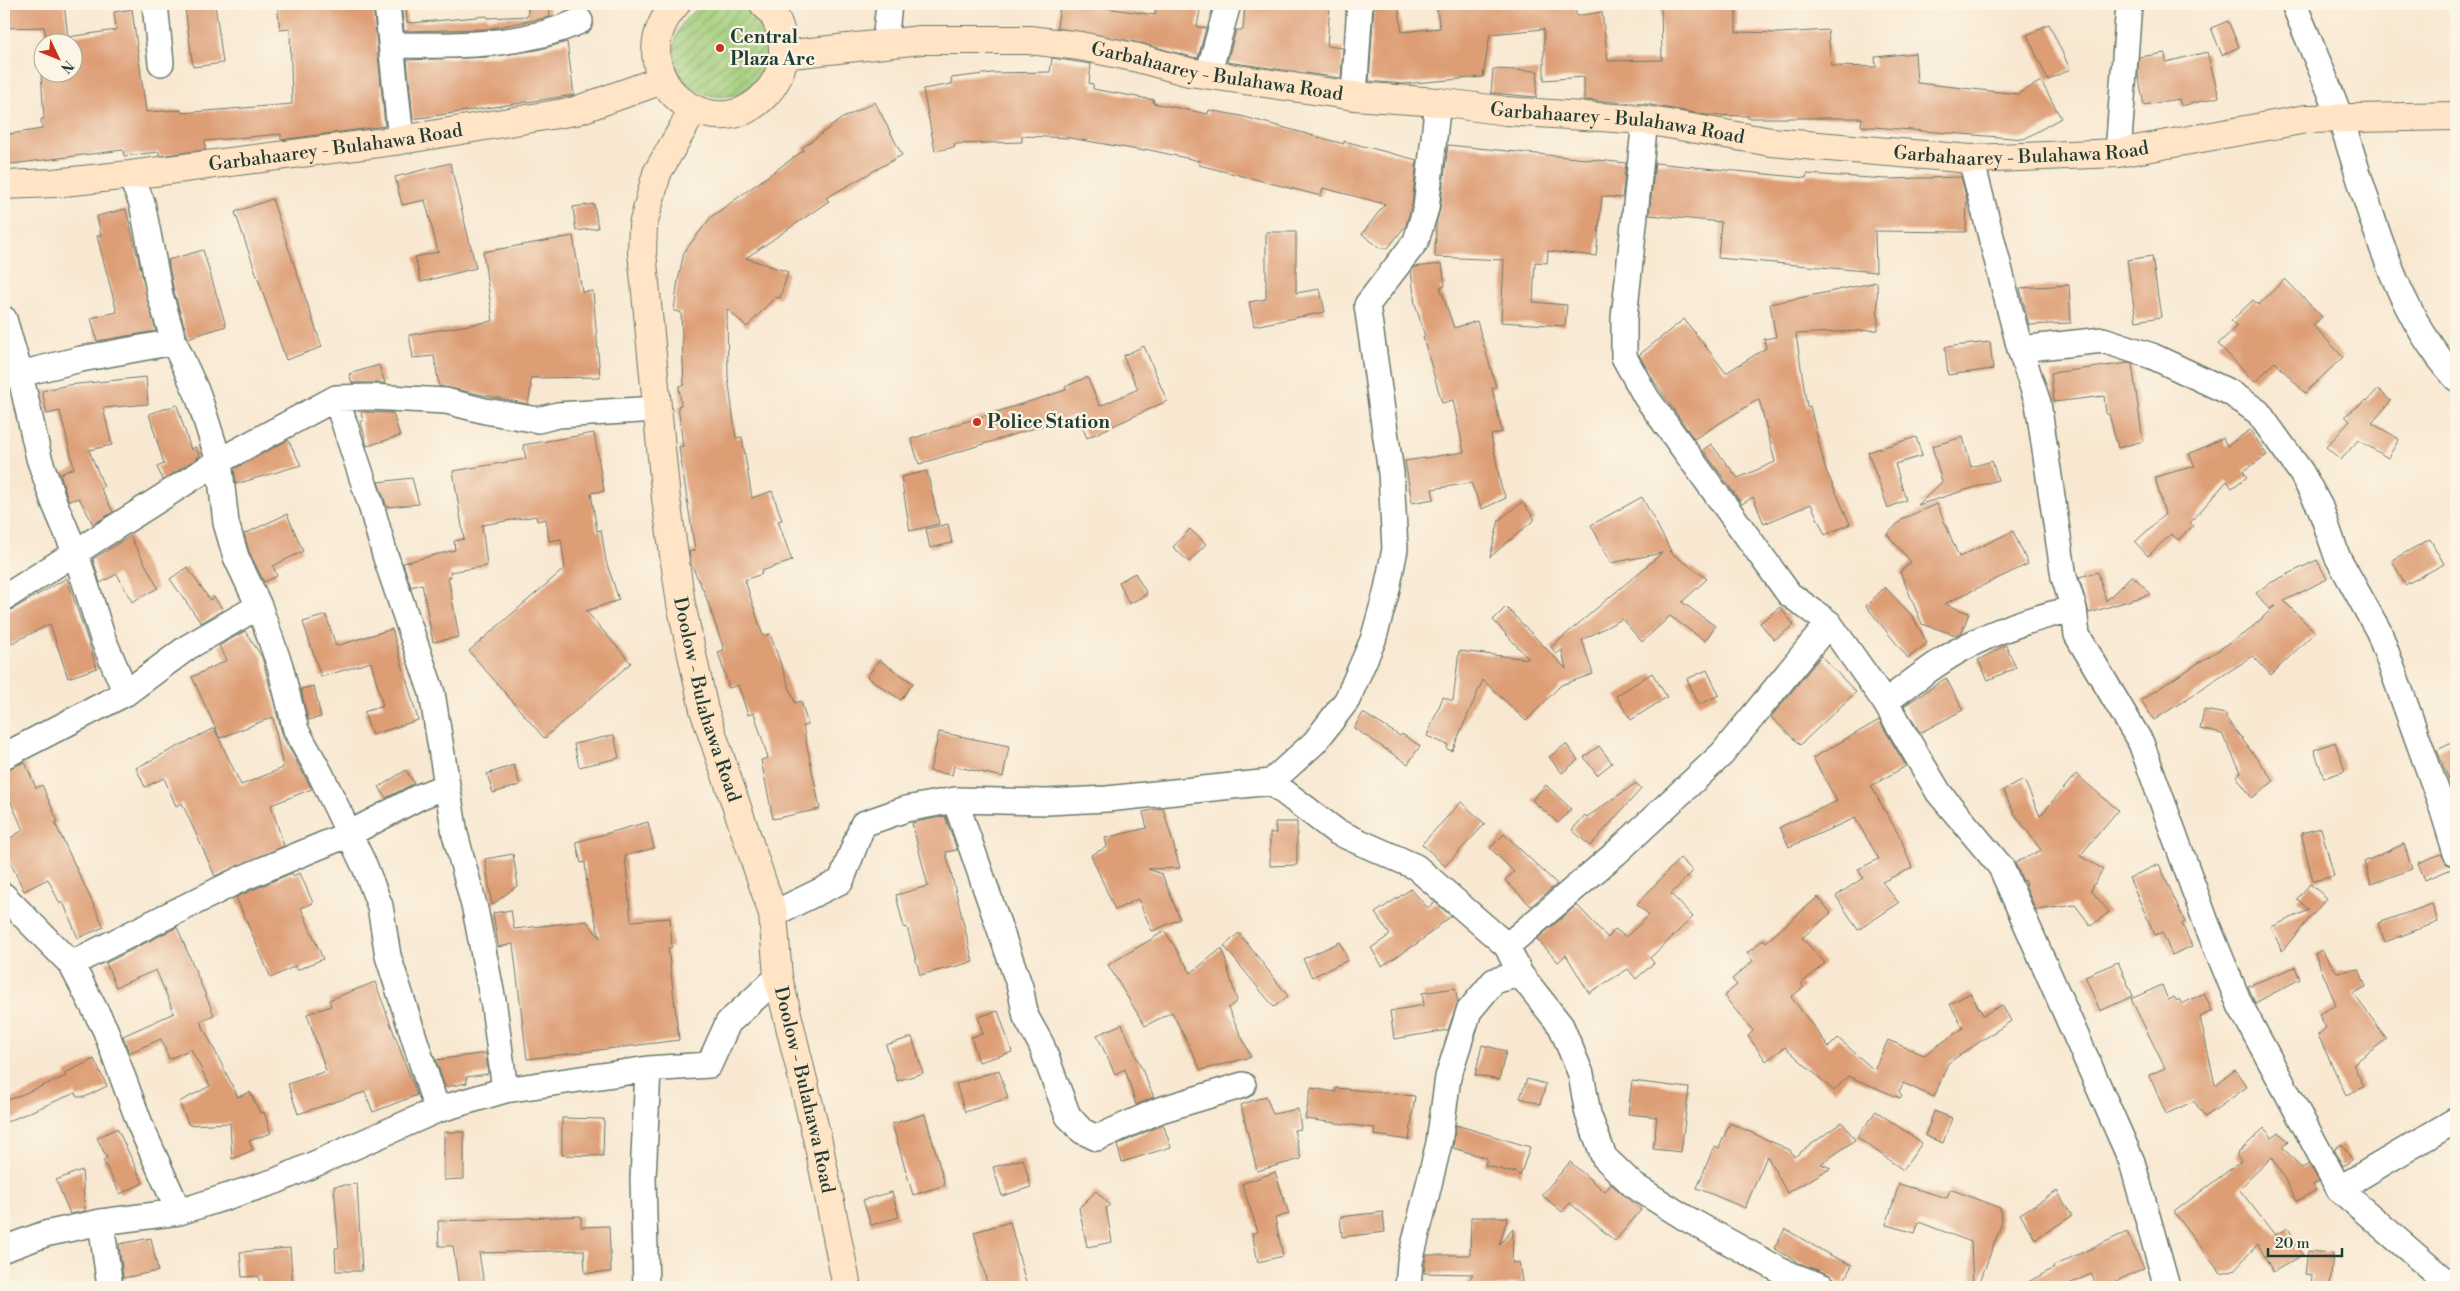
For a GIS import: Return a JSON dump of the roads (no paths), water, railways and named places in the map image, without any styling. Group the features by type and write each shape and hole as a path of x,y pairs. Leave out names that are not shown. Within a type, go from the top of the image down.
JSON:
{"main road":[{"path":"676,4 665,16 657,36 655,58 662,80 675,97 694,109 715,115 737,112 757,102 773,86 782,66 784,44 779,24 764,4"},
{"name":"Garbahaarey - Bulahawa Road","path":"783,54 885,42 1029,40 1080,46 1208,75 1354,96 1438,102 1506,111 1645,120 1771,142 1971,159 2118,153 2306,119 2456,116"},
{"name":"Garbahaarey - Bulahawa Road","path":"4,185 54,183 130,175 402,140 575,111 662,80"},
{"name":"Doolow - Bulahawa Road","path":"694,109 657,173 643,225 642,252 666,499 681,604 704,710 773,914 778,977 818,1142 847,1287"}],"street":[{"path":"155,4 161,63"},
{"path":"387,4 402,140"},
{"path":"885,42 889,4"},
{"path":"1208,75 1228,4"},
{"path":"1354,96 1360,4"},
{"path":"2118,153 2129,4"},
{"path":"2294,4 2340,119 2379,242 2405,304 2445,366 2456,378"},
{"path":"391,45 450,46 506,41 564,28 580,22"},
{"path":"773,914 841,881 863,824 906,809 955,800 1047,802 1107,799 1271,782 1315,742 1347,700 1372,640 1386,594 1395,549 1391,483 1367,305 1416,241 1426,208 1438,102"},
{"path":"1645,120 1624,318 1624,357 1646,397 1789,594 1829,623 1885,702 1939,793 2001,867 2132,1162 2167,1287"},
{"path":"1971,159 2020,349 2038,403 2064,577 2074,609 2077,635 2141,743 2207,925 2240,1005 2339,1189 2452,1287"},
{"path":"130,175 142,203 160,295 174,342 198,395 219,461 226,523 236,557 260,606 280,666 296,730 320,773 365,867 380,906 388,956 437,1110"},
{"path":"4,319 20,374 39,458 54,502 76,554 103,639 126,693"},
{"path":"2020,349 2103,340 2152,356 2231,393 2258,412 2301,472 2320,507 2337,556 2379,632 2440,801 2456,853"},
{"path":"20,374 81,359 174,342"},
{"path":"4,598 76,554 219,461 336,398 370,397 446,401 485,411 538,420 558,415 657,409"},
{"path":"336,398 371,505 385,555 432,693 455,834 475,909 494,1006 505,1090"},
{"path":"4,756 126,693 188,647 260,606"},
{"path":"1885,702 1935,665 1974,642 2041,616 2074,609"},
{"path":"1507,946 1616,853 1722,754 1829,623"},
{"path":"1271,782 1337,832 1416,867 1507,946 1520,974 1561,1026 1581,1074 1588,1114 1604,1156 1641,1190 1778,1280 1823,1287"},
{"path":"71,964 243,878 349,834 419,797 446,786"},
{"path":"955,800 1020,987 1026,1017 1041,1044 1068,1116 1082,1131 1097,1138 1160,1110 1244,1085"},
{"path":"4,896 71,964 105,1029 141,1127 179,1212"},
{"path":"1408,1287 1410,1262 1439,1143 1448,1077 1469,1011 1494,981 1520,974"},
{"path":"4,1249 45,1234 101,1222 179,1212 276,1181 437,1110 505,1090 648,1069 709,1064 728,1023 778,977"},
{"path":"646,1287 643,1179 648,1069"},
{"path":"2339,1189 2456,1120"},
{"path":"101,1222 110,1287"}],"place":[{"name":"Central Plaza Arc","path":"720,48"},
{"name":"Police Station","path":"977,422"}]}
